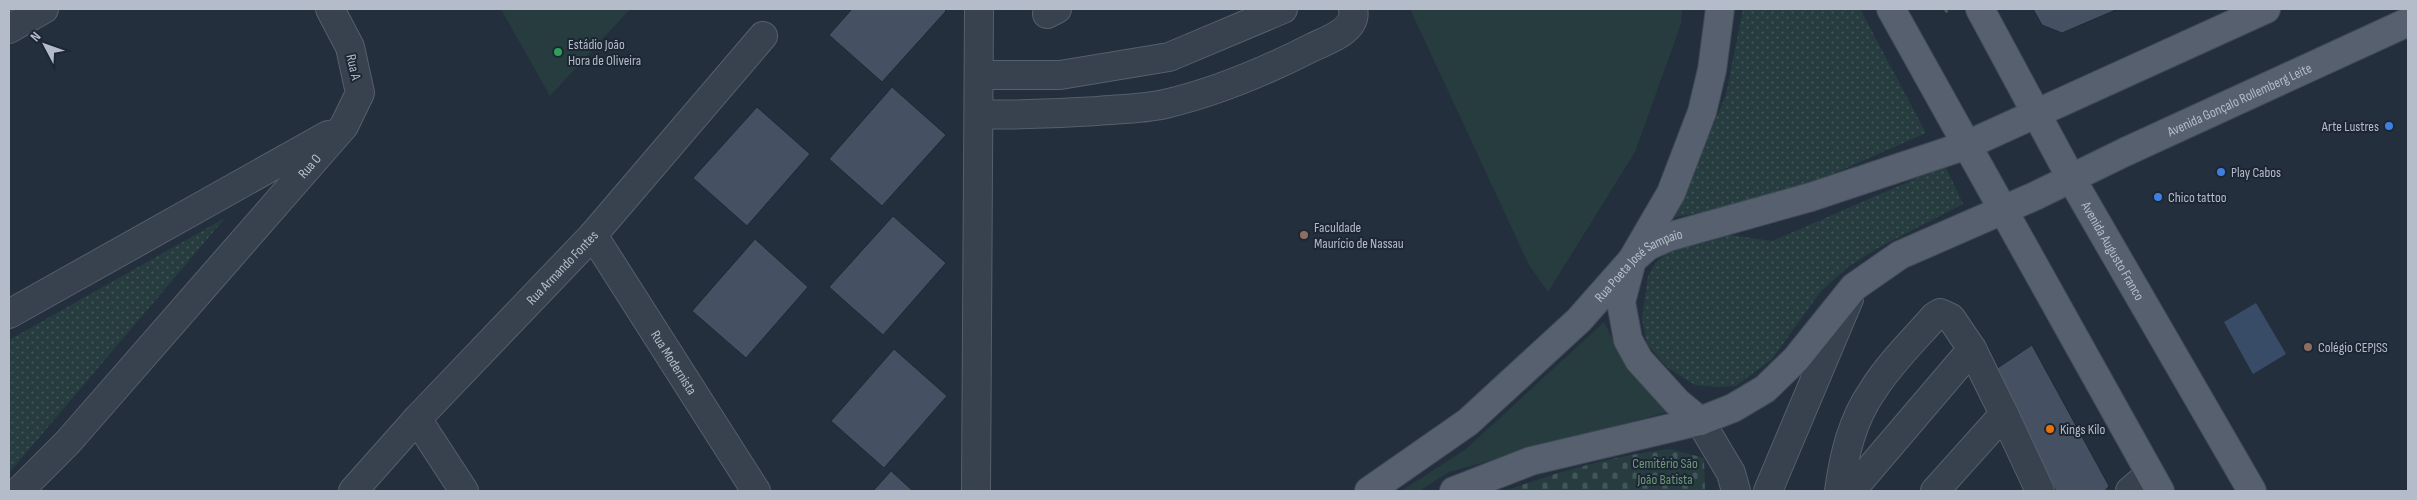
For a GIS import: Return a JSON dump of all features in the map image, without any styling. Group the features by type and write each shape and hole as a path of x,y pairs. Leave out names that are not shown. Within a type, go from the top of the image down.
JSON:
{"main road":[{"path":"1700,421 1677,402 1639,360 1628,340 1621,302 1632,260 1671,194 1702,112 1712,70 1720,9"},
{"path":"1891,9 2003,209 2147,485"},
{"name":"Avenida Augusto Franco","path":"1980,9 2071,178 2252,491"},
{"path":"2037,115 2266,9"},
{"name":"Avenida Gonçalo Rollemberg Leite","path":"2003,209 2408,22"},
{"name":"Rua Poeta José Sampaio","path":"1368,491 1468,422 1579,320 1632,260 1648,246 1668,237 1811,197 1967,146 2037,115"},
{"path":"1454,491 1531,461 1700,421 1733,408 1765,389 1796,359 1854,287 1900,254 2003,209"}],"street":[{"path":"9,29 44,9"},
{"name":"Rua A","path":"330,9 350,47 360,93 344,126"},
{"path":"976,491 980,114 979,9"},
{"path":"980,75 1060,75 1169,57 1283,9"},
{"path":"980,114 1026,115 1130,109 1163,105 1200,94 1278,65 1343,33 1352,21 1353,9"},
{"name":"Rua Armando Fontes","path":"352,491 417,419 593,234 763,36"},
{"name":"Rua O","path":"9,314 344,126"},
{"name":"Rua O","path":"19,491 68,442 344,126"},
{"name":"Rua Modernista","path":"593,234 756,491"},
{"path":"1768,491 1854,287"},
{"path":"1839,491 1843,465 1858,415 1873,388 1935,316 1940,313 1951,318 1972,349 2040,491"},
{"path":"1851,491 1972,349"},
{"path":"1935,491 2004,414"},
{"path":"417,419 464,491"},
{"path":"1700,421 1731,473 1736,491"}],"green space":[{"name":"Estádio João Hora de Oliveira","path":"501,9 630,9 550,96"},
{"path":"1410,9 1682,9 1681,24 1635,152 1548,292 1529,265"},
{"path":"1743,9 1860,9 1926,133 1810,184 1742,207 1674,217 1726,95"},
{"path":"1945,166 1963,204 1876,249 1848,267 1821,291 1772,359 1736,386 1695,385 1668,368 1647,344 1642,319 1648,276 1656,262 1669,251 1704,239 1730,235 1772,241"},
{"path":"225,218 9,473 9,340"},
{"path":"1604,322 1631,371 1671,411 1449,472 1419,491 1401,491 1466,449"},
{"name":"Cemitério São João Batista","path":"1670,449 1704,458 1705,491 1505,491 1586,465"}],"water":[{"path":"2256,303 2286,354 2253,374 2224,322"}],"building":[{"path":"852,9 944,9 946,11 882,82 829,35"},
{"path":"2033,9 2118,9 2062,33 2042,25"},
{"path":"892,87 946,135 882,206 829,159"},
{"path":"757,107 810,154 747,226 693,178"},
{"path":"893,216 946,263 883,335 829,287"},
{"path":"755,239 808,287 746,358 692,311"},
{"name":"Kings Kilo","path":"2032,345 2109,486 2105,491 2056,491 1993,371"},
{"path":"894,349 947,396 884,468 831,421"},
{"path":"891,471 913,491 873,491"}],"place":[{"name":"Estádio João Hora de Oliveira","path":"558,52"},
{"name":"Arte Lustres","path":"2389,126"},
{"name":"Play Cabos","path":"2221,172"},
{"name":"Chico tattoo","path":"2158,197"},
{"name":"Faculdade Maurício de Nassau","path":"1304,235"},
{"name":"Colégio CEPJSS","path":"2308,347"},
{"name":"Kings Kilo","path":"2050,429"}]}
